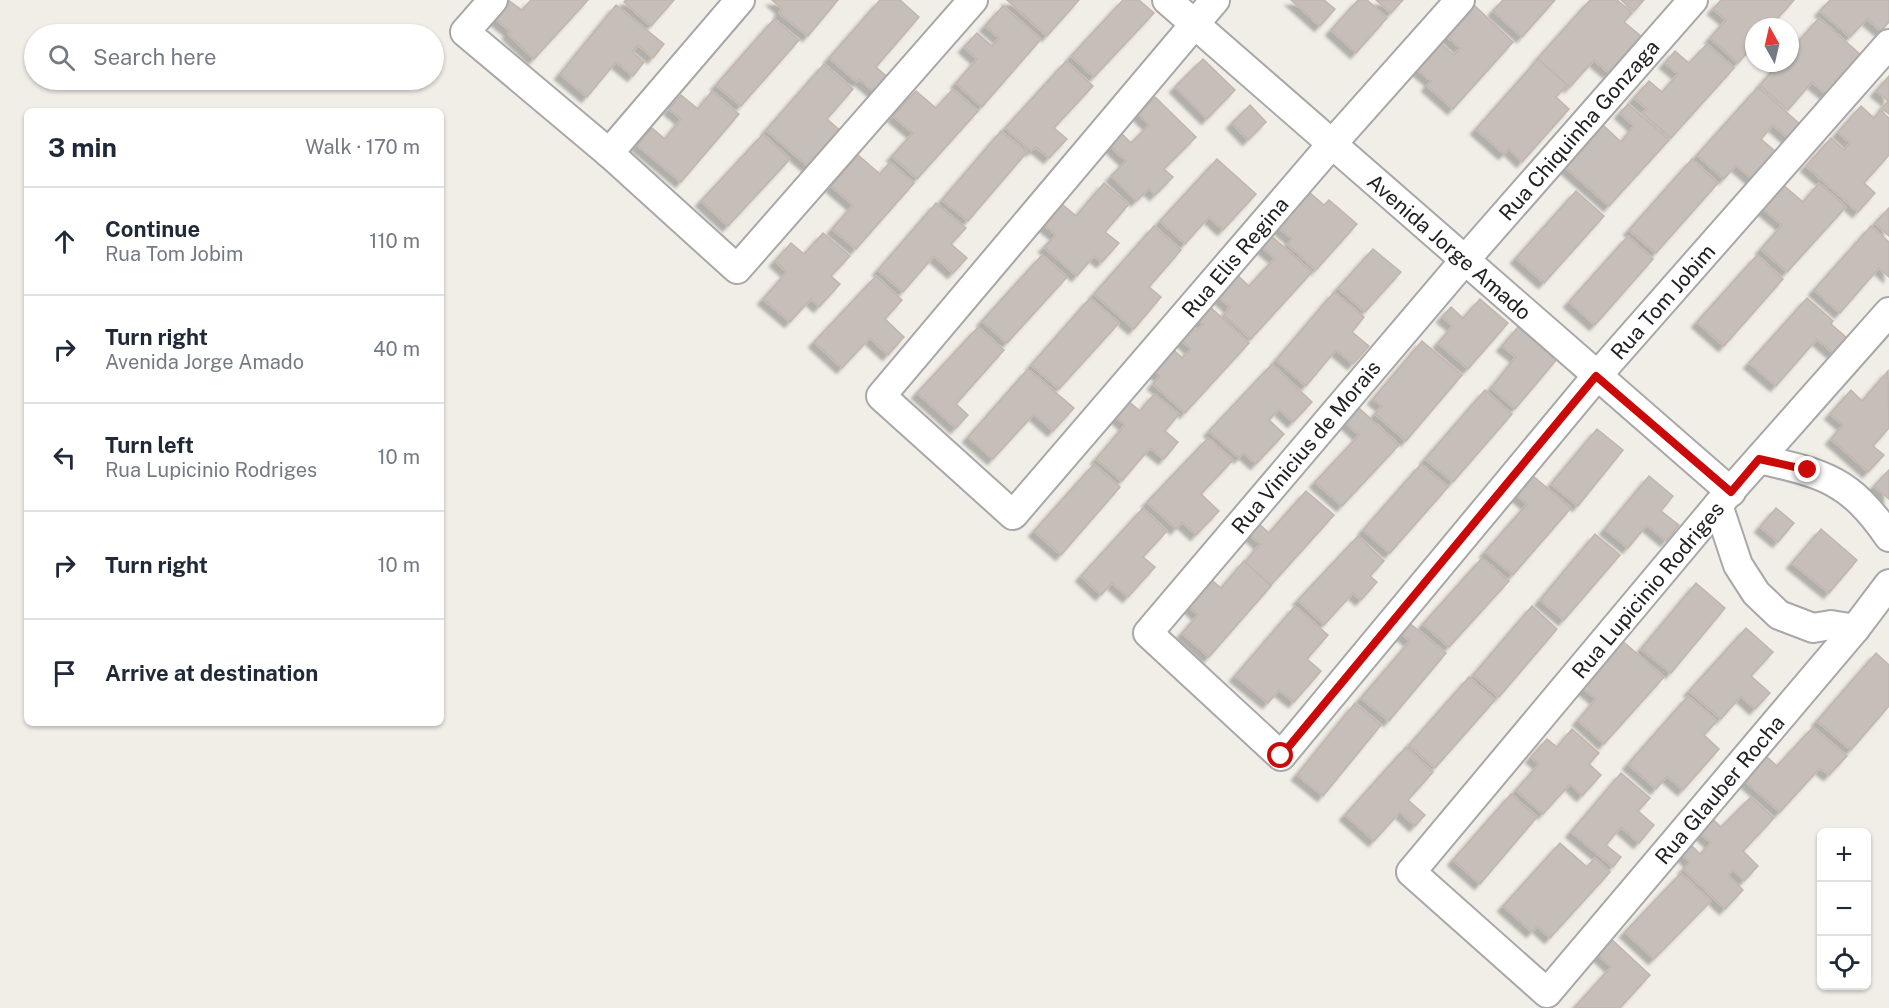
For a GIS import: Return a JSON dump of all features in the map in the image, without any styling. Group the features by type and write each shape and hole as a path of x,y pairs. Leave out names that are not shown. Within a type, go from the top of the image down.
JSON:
{"street":[{"path":"493,0 465,32 609,153 737,269 973,0"},
{"path":"609,153 740,0"},
{"name":"Avenida Jorge Amado","path":"1167,0 1596,376 1725,499"},
{"path":"1194,24 1215,0"},
{"name":"Rua Elis Regina","path":"1194,24 881,396 1013,516 1331,145 1460,0"},
{"name":"Rua Chiquinha Gonzaga","path":"1464,261 1694,0"},
{"name":"Rua Tom Jobim","path":"1148,633 1281,756 1596,376 1889,44"},
{"name":"Rua Vinicius de Morais","path":"1148,633 1464,261"},
{"name":"Rua Lupicinio Rodriges","path":"1547,993 1411,872 1759,459 1889,312"},
{"path":"1759,459 1808,470 1832,479 1853,494 1874,514 1889,537"},
{"path":"1725,499 1738,565 1756,593 1779,615 1813,628 1831,625 1856,628"},
{"name":"Rua Glauber Rocha","path":"1547,993 1856,628 1884,601"}],"building":[{"path":"508,0 522,10 531,0 588,0 534,59 508,34 510,31 493,17"},
{"path":"626,0 674,0 651,26 624,2"},
{"path":"772,0 838,0 808,36 779,13 782,9"},
{"path":"880,0 900,0 919,17 876,67 891,80 878,95 859,79 857,82 829,58"},
{"path":"1007,0 1079,0 1047,36"},
{"path":"1123,0 1139,0 1154,13 1094,77 1071,56"},
{"path":"1291,0 1324,0 1335,9 1320,26"},
{"path":"1358,0 1367,0 1387,18 1356,53 1331,30"},
{"path":"1376,0 1403,0 1391,13"},
{"path":"1503,0 1555,0 1522,37 1493,11"},
{"path":"1590,0 1617,0 1632,13 1624,22 1641,36 1609,73 1594,60 1570,87 1537,59"},
{"path":"1621,0 1644,0 1634,11"},
{"path":"1721,0 1794,0 1778,18 1745,18 1745,55 1738,63 1710,38 1726,20 1713,9"},
{"path":"1830,0 1889,0 1889,22 1881,31 1867,19 1850,37 1820,11"},
{"path":"616,5 664,44 653,58 638,45 632,52 644,62 633,76 616,62 587,97 560,74"},
{"path":"1474,5 1513,42 1453,109 1427,86 1431,81 1416,68 1439,42 1454,55 1460,48 1446,36"},
{"path":"1003,6 1041,39 982,107 956,83 977,59 964,47 977,33 992,46 999,38 985,26"},
{"path":"1819,18 1861,55 1826,94 1812,82 1788,110 1760,85 1771,72 1799,72 1799,41"},
{"path":"774,19 799,40 741,106 716,85"},
{"path":"1707,44 1734,68 1671,138 1642,113 1647,109 1634,98 1649,81 1662,92 1678,74 1665,63 1675,51 1689,63"},
{"path":"1203,59 1235,90 1207,119 1175,87"},
{"path":"1538,59 1567,85 1556,97 1569,109 1522,162 1509,149 1504,154 1476,129"},
{"path":"1066,61 1093,86 1054,128 1067,139 1049,158 1036,147 1031,151 1005,128"},
{"path":"824,64 853,89 827,119 842,132 810,168 766,130"},
{"path":"1889,76 1889,114 1882,108 1888,101 1876,91"},
{"path":"1758,87 1801,125 1789,139 1773,125 1761,139 1776,152 1752,179 1736,165 1724,179 1697,155"},
{"path":"953,89 978,111 917,179 892,156 913,133 893,116 916,91 936,108"},
{"path":"712,91 739,114 681,182 637,145 652,128 665,139 681,119 669,109 681,95 698,109"},
{"path":"1155,97 1196,137 1164,169 1173,177 1155,195 1149,189 1136,201 1111,176 1126,161 1109,145 1121,133 1131,143 1149,125 1138,114"},
{"path":"1628,104 1669,140 1609,206 1565,167 1603,125 1621,142 1634,126 1620,113"},
{"path":"1250,105 1266,122 1248,140 1232,123"},
{"path":"1861,106 1874,118 1880,110 1889,118 1889,155 1864,183 1875,193 1858,212 1806,166 1831,138 1844,150 1850,143 1838,132"},
{"path":"1001,131 1027,152 968,221 942,200"},
{"path":"763,134 790,159 728,226 701,201"},
{"path":"858,155 880,174 890,162 914,183 856,249 832,229 853,205 831,186"},
{"path":"1217,159 1256,194 1223,230 1209,217 1185,244 1160,221"},
{"path":"1692,159 1718,183 1656,253 1629,230"},
{"path":"1104,183 1129,204 1105,232 1119,243 1102,262 1094,256 1077,276 1044,247 1056,235 1038,220 1056,199 1076,216"},
{"path":"1819,183 1846,207 1787,272 1761,249 1782,225 1761,207 1782,184 1803,202"},
{"path":"1576,191 1604,216 1544,283 1516,258"},
{"path":"1309,192 1324,205 1329,200 1357,224 1316,270 1287,244 1292,239 1278,227"},
{"path":"936,203 966,228 951,244 967,258 953,273 934,256 903,292 878,270"},
{"path":"1889,208 1889,236 1875,223"},
{"path":"1154,226 1181,250 1149,287 1161,297 1134,329 1094,294"},
{"path":"1871,226 1889,242 1889,277 1879,268 1840,313 1814,290"},
{"path":"823,233 850,256 831,276 840,284 819,307 811,299 790,322 763,299 787,272 775,261 791,243 804,254"},
{"path":"1268,233 1312,272 1251,339 1224,315 1230,307 1216,295 1235,273 1249,286 1275,258 1258,244"},
{"path":"1628,236 1653,259 1595,325 1569,302"},
{"path":"1373,249 1401,272 1365,312 1338,288"},
{"path":"1042,255 1067,277 1007,343 982,321"},
{"path":"1757,255 1783,279 1724,346 1697,322"},
{"path":"876,276 902,300 885,319 904,337 888,355 870,338 842,368 814,342"},
{"path":"1334,292 1364,317 1352,332 1369,346 1353,364 1336,350 1306,386 1276,360"},
{"path":"1090,298 1119,323 1059,389 1031,365"},
{"path":"1807,298 1833,321 1831,324 1847,338 1833,353 1817,339 1776,386 1749,363"},
{"path":"1480,299 1508,323 1468,369 1438,343 1453,326 1442,317 1451,307 1463,318"},
{"path":"1204,301 1249,343 1185,413 1153,384 1160,376 1151,368 1171,347 1182,358 1191,349 1177,336 1188,323 1196,331 1203,324 1192,314"},
{"path":"978,327 1004,350 956,404 968,415 956,428 917,393"},
{"path":"1518,327 1557,359 1515,409 1491,388 1516,357 1502,346"},
{"path":"1422,341 1462,375 1406,441 1375,414 1382,406 1373,399"},
{"path":"1272,364 1312,402 1293,422 1279,409 1269,420 1284,434 1256,464 1244,453 1239,458 1209,431"},
{"path":"1028,369 1074,408 1053,431 1034,414 993,459 968,437"},
{"path":"1888,371 1889,428 1873,446 1884,455 1868,472 1831,439 1843,425 1830,414 1851,390 1862,401"},
{"path":"1485,390 1512,414 1453,482 1425,459"},
{"path":"1154,394 1179,414 1165,431 1178,442 1164,459 1150,448 1122,481 1096,459 1125,425 1115,416 1128,401 1140,411"},
{"path":"1359,408 1399,445 1342,506 1315,482 1359,435 1345,422"},
{"path":"1597,429 1623,450 1578,506 1551,484"},
{"path":"1208,438 1233,460 1201,494 1219,511 1196,535 1182,522 1176,529 1147,502"},
{"path":"1094,464 1120,487 1061,555 1034,531"},
{"path":"1421,464 1448,487 1390,553 1363,530"},
{"path":"1889,470 1889,499 1874,486"},
{"path":"1533,476 1571,508 1513,575 1485,552 1527,504 1516,495"},
{"path":"1649,476 1673,496 1661,511 1679,525 1666,541 1647,525 1628,548 1605,529"},
{"path":"1306,491 1334,515 1271,585 1245,562 1260,544 1248,533 1257,522 1269,533"},
{"path":"1143,508 1167,531 1143,557 1155,567 1128,597 1112,583 1101,595 1081,576"},
{"path":"1776,508 1794,523 1778,542 1760,527"},
{"path":"1821,529 1857,560 1829,593 1792,563"},
{"path":"1595,534 1620,555 1564,620 1540,600"},
{"path":"1358,536 1384,561 1370,576 1377,582 1361,600 1353,593 1324,625 1298,600"},
{"path":"1482,558 1509,581 1449,647 1423,624"},
{"path":"1244,561 1271,586 1209,657 1182,633 1198,615 1184,602 1207,576 1221,588"},
{"path":"1696,583 1725,608 1671,673 1641,649"},
{"path":"1295,606 1328,635 1307,659 1321,671 1294,702 1279,690 1268,703 1235,676"},
{"path":"1532,606 1557,629 1499,697 1473,675"},
{"path":"1407,621 1446,653 1389,721 1361,698 1410,641 1399,632"},
{"path":"1746,628 1773,652 1751,676 1770,693 1755,709 1741,696 1721,719 1689,691"},
{"path":"1619,638 1664,677 1604,744 1578,720 1596,699 1578,684"},
{"path":"1876,653 1889,665 1889,706 1851,750 1817,721"},
{"path":"1469,677 1495,700 1435,768 1409,745"},
{"path":"1688,696 1717,721 1704,735 1719,749 1683,790 1667,776 1656,789 1628,764"},
{"path":"1355,703 1381,725 1323,796 1297,775"},
{"path":"1813,727 1847,756 1829,775 1820,768 1780,812 1737,774 1759,750 1777,766"},
{"path":"1572,729 1599,753 1589,764 1601,775 1582,796 1570,784 1543,814 1516,790 1539,764 1531,757 1547,739 1557,747"},
{"path":"1406,747 1433,772 1408,800 1425,815 1415,826 1400,812 1374,841 1345,815"},
{"path":"1621,773 1650,798 1638,811 1654,825 1639,843 1621,827 1606,845 1621,857 1613,867 1571,832"},
{"path":"1511,794 1537,817 1480,884 1453,860"},
{"path":"1751,797 1774,818 1743,851 1758,866 1744,881 1733,870 1728,875 1743,890 1725,909 1683,869 1690,862 1675,848 1684,838 1700,854 1711,843 1692,825 1705,812 1721,827"},
{"path":"1560,843 1587,867 1595,858 1610,872 1550,938 1537,926 1532,932 1503,906"},
{"path":"1681,873 1711,901 1654,959 1625,932"},
{"path":"1608,936 1650,975 1620,1008 1574,1008 1611,967 1594,951"}],"route":[{"path":"1281,756 1596,376 1731,492 1759,459 1808,470"}]}
